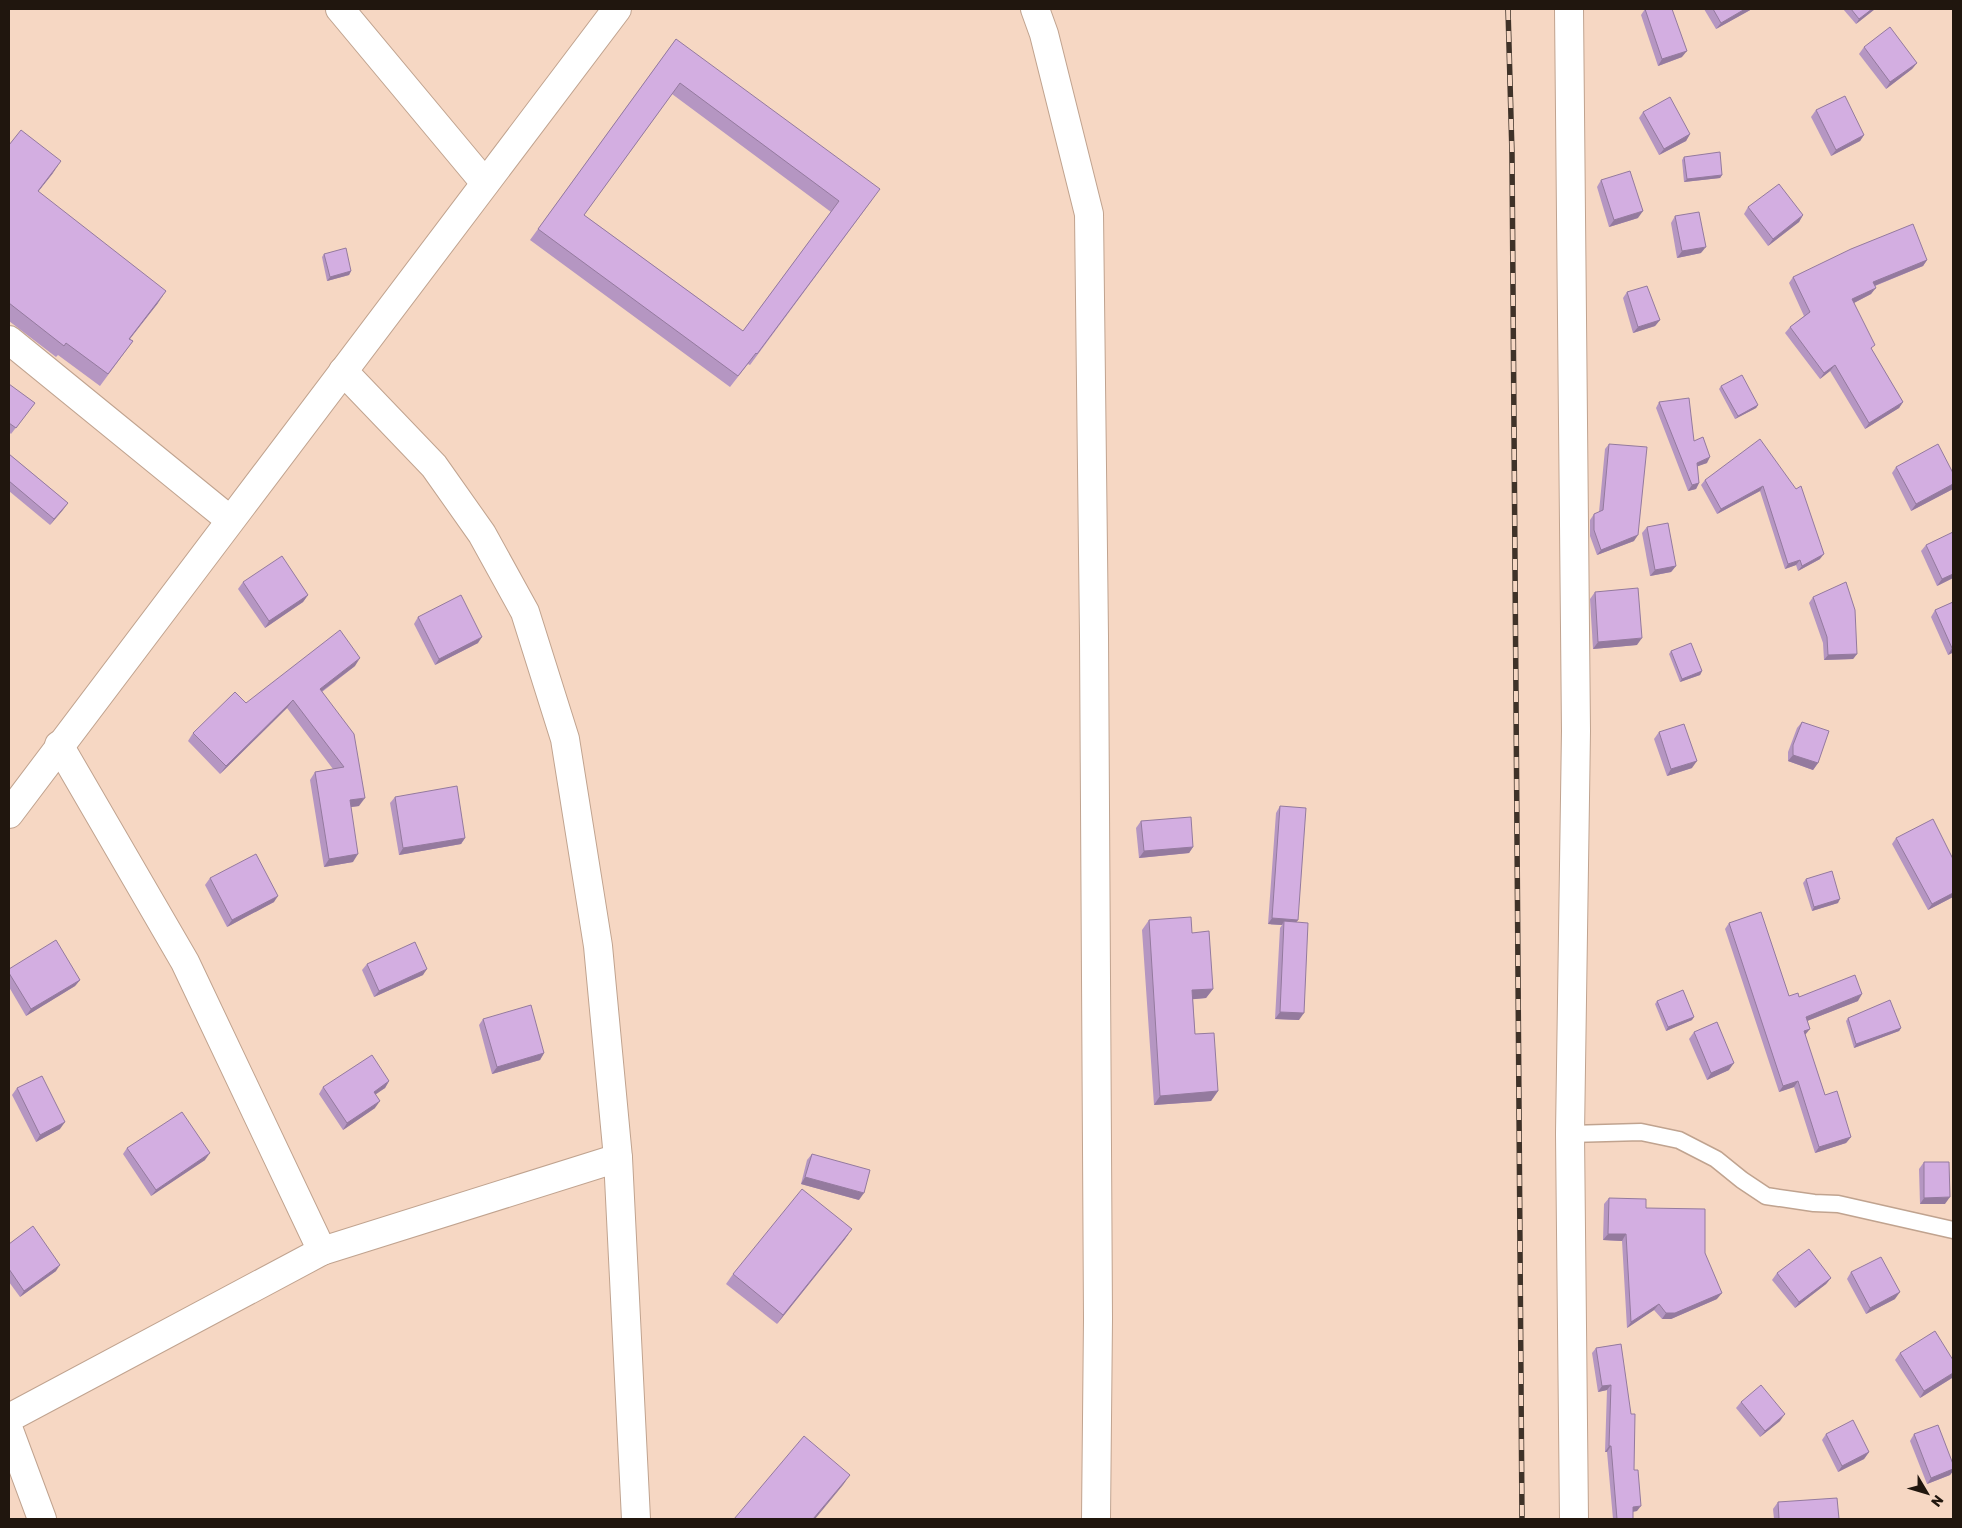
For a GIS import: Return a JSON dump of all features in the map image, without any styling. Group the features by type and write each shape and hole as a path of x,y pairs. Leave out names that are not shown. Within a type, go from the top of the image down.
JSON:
{"street":[{"path":"340,9 485,183"},
{"path":"9,814 59,745 617,9"},
{"path":"1035,9 1044,34 1089,214 1094,636 1098,1310 1096,1519"},
{"path":"1569,9 1576,721 1570,1134 1574,1519"},
{"path":"9,340 230,520"},
{"path":"343,371 434,466 482,534 525,612 565,739 598,946 618,1158 636,1519"},
{"path":"59,745 185,962 322,1251"},
{"path":"9,1418 322,1251 618,1158"},
{"path":"9,1430 42,1519"}],"lane":[{"path":"1570,1134 1641,1132 1679,1140 1716,1159 1766,1196 1814,1203 1838,1204 1953,1230"}],"building":[{"path":"1645,9 1672,9 1687,51 1662,59"},
{"path":"1713,9 1745,9 1721,23"},
{"path":"1851,9 1872,9 1859,19"},
{"path":"1890,27 1917,63 1890,82 1864,47"},
{"path":"676,39 880,189 757,354 738,376 538,229","holes":["680,83 839,201 743,331 584,215"]},
{"path":"1845,96 1864,135 1836,150 1816,110"},
{"path":"1670,97 1690,134 1664,149 1643,112"},
{"path":"21,130 61,161 38,191 166,291 129,339 133,341 108,374 66,343 64,346 9,303 9,145"},
{"path":"1720,152 1722,175 1687,179 1684,157"},
{"path":"1630,171 1643,211 1614,220 1601,180"},
{"path":"1779,184 1803,215 1773,239 1748,207"},
{"path":"1699,212 1706,247 1682,251 1675,216"},
{"path":"1913,224 1927,260 1873,282 1876,288 1852,299 1875,345 1871,348 1903,402 1869,423 1835,365 1824,373 1790,327 1810,312 1793,277 1851,249"},
{"path":"346,248 351,271 330,277 324,254"},
{"path":"1647,286 1660,320 1638,327 1627,292"},
{"path":"1742,375 1758,405 1738,416 1721,386"},
{"path":"9,384 35,403 16,428 9,423"},
{"path":"1689,398 1694,441 1703,437 1710,457 1697,463 1699,483 1692,485 1659,402"},
{"path":"1760,439 1796,489 1801,486 1824,554 1802,566 1800,560 1788,564 1763,486 1721,509 1705,480"},
{"path":"1609,444 1647,447 1638,535 1601,550 1594,530 1594,514 1603,510"},
{"path":"1938,444 1953,473 1953,484 1916,504 1896,467"},
{"path":"9,454 68,503 54,519 9,481"},
{"path":"1668,523 1676,566 1655,570 1647,527"},
{"path":"1953,532 1953,574 1942,579 1926,545"},
{"path":"282,556 308,595 269,621 243,582"},
{"path":"1846,582 1855,610 1857,654 1828,655 1827,637 1813,597"},
{"path":"1638,588 1642,638 1598,642 1595,592"},
{"path":"461,595 482,637 439,659 418,617"},
{"path":"1953,602 1953,648 1952,648 1935,610"},
{"path":"340,630 360,658 320,689 354,734 365,798 350,800 358,854 329,859 315,772 344,767 293,700 226,766 193,733 235,692 246,703"},
{"path":"1691,643 1702,671 1682,679 1671,651"},
{"path":"1802,722 1829,731 1818,763 1793,755 1793,745"},
{"path":"1684,724 1697,761 1671,769 1659,732"},
{"path":"457,786 465,838 403,848 395,797"},
{"path":"1280,806 1306,808 1298,920 1272,918"},
{"path":"1191,817 1193,847 1144,851 1141,821"},
{"path":"1933,819 1953,859 1953,893 1932,904 1896,838"},
{"path":"256,854 278,896 232,920 210,878"},
{"path":"1832,871 1840,899 1814,907 1806,879"},
{"path":"1761,912 1789,996 1798,993 1799,997 1855,975 1862,994 1806,1017 1810,1029 1804,1031 1825,1095 1837,1091 1851,1137 1819,1147 1798,1081 1783,1086 1729,923"},
{"path":"1191,917 1192,933 1209,931 1213,989 1192,990 1195,1034 1214,1033 1218,1091 1160,1096 1149,920"},
{"path":"1284,921 1308,923 1304,1013 1280,1012"},
{"path":"56,940 80,980 31,1009 9,973 9,969"},
{"path":"415,942 427,969 379,991 367,964"},
{"path":"1683,990 1694,1017 1668,1027 1657,1001"},
{"path":"1890,1000 1901,1028 1856,1044 1848,1018"},
{"path":"531,1005 544,1053 497,1067 483,1019"},
{"path":"1717,1022 1734,1063 1711,1073 1694,1032"},
{"path":"372,1055 389,1081 374,1092 380,1101 347,1123 323,1087"},
{"path":"42,1076 65,1122 40,1135 17,1088"},
{"path":"182,1112 210,1153 156,1190 127,1148"},
{"path":"812,1154 870,1170 864,1193 805,1177"},
{"path":"1924,1162 1949,1162 1950,1197 1924,1198"},
{"path":"802,1189 852,1229 783,1315 733,1274"},
{"path":"1609,1198 1646,1199 1646,1208 1705,1209 1705,1253 1722,1293 1675,1313 1666,1313 1659,1304 1631,1322 1626,1234 1608,1234"},
{"path":"33,1226 60,1265 24,1291 9,1269 9,1244"},
{"path":"1809,1249 1831,1278 1799,1302 1777,1273"},
{"path":"1881,1257 1900,1292 1870,1308 1851,1272"},
{"path":"1935,1331 1953,1360 1953,1373 1924,1391 1900,1353"},
{"path":"1621,1344 1631,1414 1635,1414 1634,1470 1638,1470 1641,1506 1633,1507 1633,1519 1617,1519 1611,1446 1609,1446 1611,1385 1602,1386 1596,1348"},
{"path":"1761,1385 1785,1414 1765,1431 1741,1402"},
{"path":"1853,1420 1869,1452 1842,1466 1826,1434"},
{"path":"1938,1425 1953,1464 1953,1469 1931,1478 1914,1434"},
{"path":"804,1436 850,1475 813,1519 734,1519"},
{"path":"1837,1498 1839,1519 1779,1519 1778,1502"}],"railway":[{"path":"1508,9 1512,154 1522,1519"}]}
